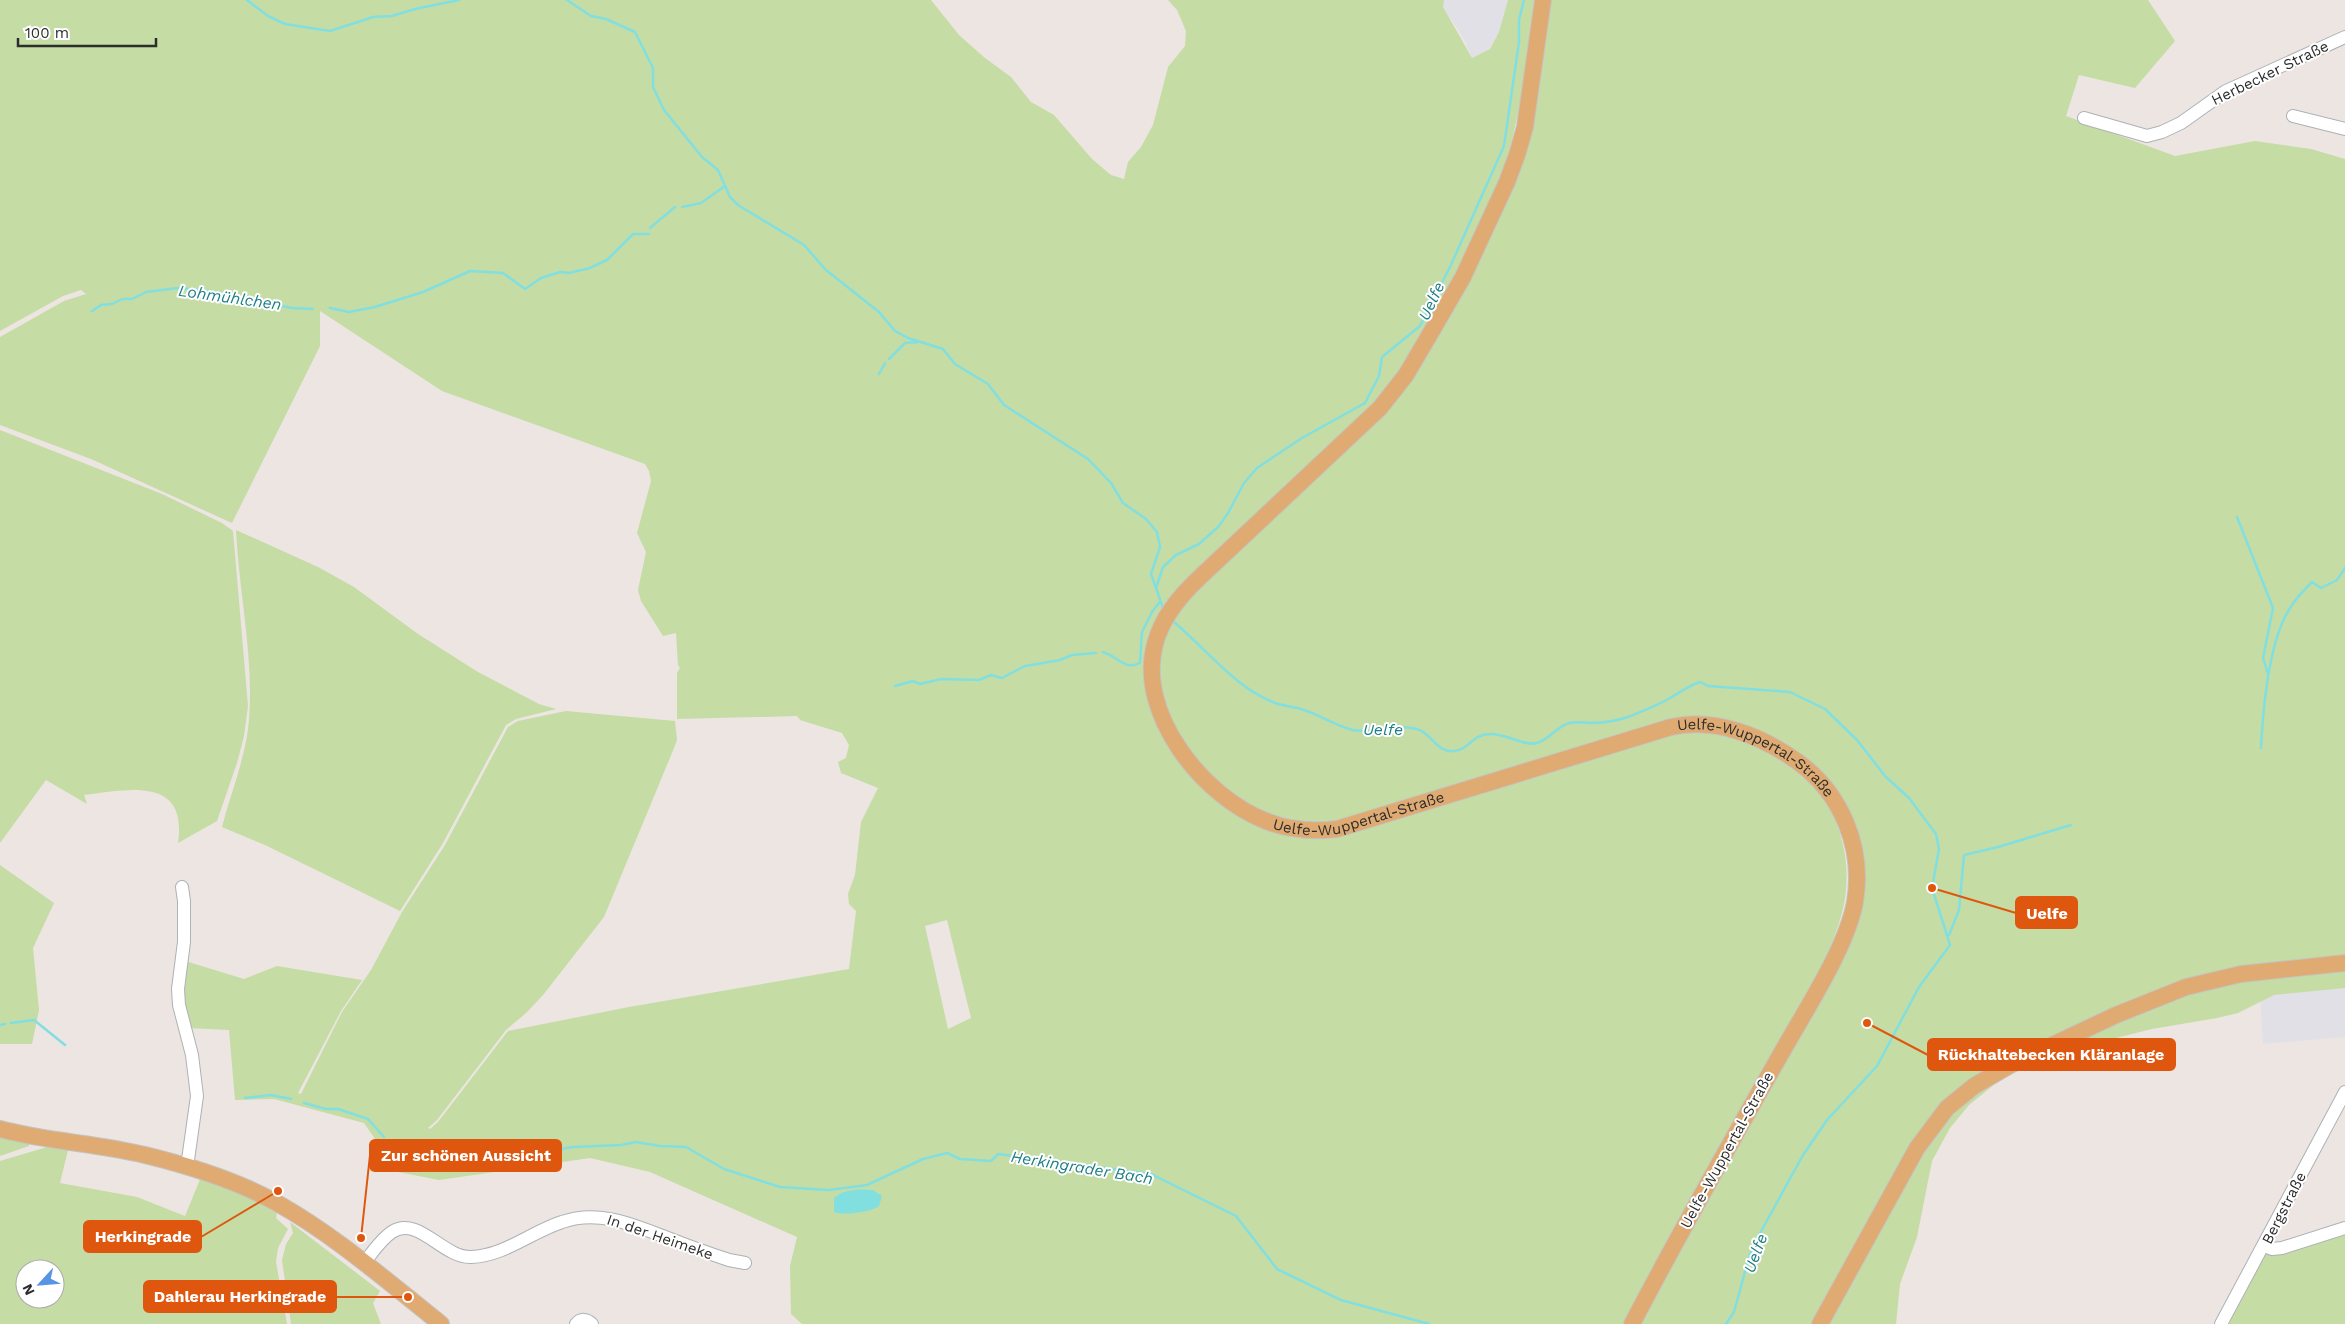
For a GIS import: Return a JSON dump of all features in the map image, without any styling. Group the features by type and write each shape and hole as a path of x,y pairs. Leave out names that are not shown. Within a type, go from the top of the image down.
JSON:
{"main road":[{"name":"Uelfe-Wuppertal-Straße","path":"1543,0 1525,127 1517,155 1508,182 1463,277 1406,375 1380,408 1199,578 1177,601 1163,624 1154,645 1152,682 1155,701 1168,731 1211,784 1227,798 1256,817 1295,829 1326,831 1354,825 1662,730 1690,724 1720,726 1747,734 1769,744 1801,764 1830,794 1845,820 1856,852 1856,891 1847,927 1814,994 1670,1251 1632,1324"},
{"path":"1820,1324 1916,1148 1941,1115 1974,1086 2004,1068 2064,1039 2148,1001 2180,989 2242,974 2345,963"},
{"path":"0,1129 30,1136 112,1148 187,1167 239,1185 277,1203 364,1263 441,1324"}],"street":[{"name":"Herbecker Straße","path":"2084,118 2147,136 2162,132 2180,123 2226,91 2345,37"},
{"path":"2293,116 2345,128"},
{"path":"182,886 184,942 178,989 179,1005 193,1062 197,1096 187,1167"},
{"name":"Bergstraße","path":"2222,1324 2345,1092"},
{"name":"In der Heimeke","path":"364,1263 387,1236 399,1229 412,1229 420,1232 455,1255 469,1257 496,1252 564,1221 599,1216 625,1222 728,1260 745,1263"},
{"path":"2265,1246 2272,1249 2282,1248 2345,1228"},
{"path":"576,1324 583,1320 588,1320 592,1324"}],"shaded area":[{"path":"1444,0 1508,0 1499,32 1489,49 1472,58 1464,39 1443,7"},
{"path":"2345,982 2345,1037 2263,1044 2260,991"}],"green space":[{"path":"0,0 931,0 959,35 985,58 1011,77 1031,102 1054,115 1092,159 1111,175 1124,179 1128,162 1141,147 1153,125 1168,67 1185,46 1186,31 1177,10 1168,0 1444,0 1443,7 1472,58 1490,49 1499,32 1508,0 1539,0 1526,78 1512,140 1492,211 1461,276 1409,365 1374,411 1288,491 1285,487 1286,483 1275,501 1204,573 1380,408 1406,375 1463,277 1507,182 1517,155 1525,127 1543,0 2148,0 2175,41 2135,88 2079,75 2066,116 2175,156 2255,141 2311,149 2345,159 2345,958 2226,971 2145,995 1976,1076 1948,1098 1921,1128 1811,1324 1632,1324 1834,958 1851,920 1857,882 1853,842 1846,824 1838,806 1813,775 1798,762 1754,737 1721,727 1691,725 1726,730 1763,744 1795,765 1809,778 1820,791 1835,819 1844,850 1847,881 1842,913 1823,963 1669,1238 1628,1324 802,1324 791,1314 790,1266 797,1237 650,1172 590,1158 439,1180 398,1172 364,1123 274,1099 235,1100 229,1030 187,1028 178,989 182,960 244,979 277,966 362,980 341,1011 298,1093 301,1094 342,1012 371,970 402,912 445,845 508,727 518,721 566,711 675,721 677,740 604,917 543,995 506,1030 437,1120 428,1128 430,1129 438,1122 508,1031 629,1007 849,969 856,911 849,904 848,894 855,875 861,822 878,788 841,773 838,762 846,758 849,745 842,733 800,720 797,716 677,719 677,673 680,668 678,665 676,633 663,636 641,601 638,590 646,552 637,533 651,481 645,464 442,391 320,311 320,346 232,523 91,459 0,425 0,337 64,301 86,294 81,290 63,296 0,331","holes":["1155,642 1152,664 1155,702 1169,731 1187,757 1217,789 1234,803 1272,822 1293,827 1314,830 1337,829 1640,737 1378,823 1320,833 1282,831 1247,818 1231,808 1202,783 1177,756 1161,730 1152,701 1149,686 1151,656","947,920 971,1018 948,1029 925,926"]},
{"path":"0,430 162,494 222,523 233,531 248,706 244,736 237,763 217,821 178,843 179,821 174,806 164,797 151,792 135,790 118,791 84,795 87,804 46,780 0,843"},
{"path":"236,530 318,567 354,587 418,634 478,672 539,704 556,709 516,719 506,725 443,843 400,911 265,845 222,827 242,761 249,720 248,649"},
{"path":"0,865 54,903 33,948 39,1010 32,1044 0,1044"},
{"path":"2345,970 2345,988 2274,995 2238,1013 2152,1029 2108,1040 2090,1042 2086,1036 2196,990 2247,980"},
{"path":"2018,1065 1969,1105 1950,1128 1932,1161 1917,1237 1900,1284 1896,1324 1827,1324 1918,1154 1953,1110"},
{"path":"0,1136 29,1144 29,1146 0,1156"},
{"path":"47,1147 68,1150 60,1183 137,1197 185,1216 201,1177 236,1189 277,1212 276,1218 288,1229 278,1248 276,1262 287,1324 0,1324 0,1161"},
{"path":"290,1222 380,1291 373,1303 381,1324 291,1324 282,1260 286,1244 293,1233"},
{"path":"2345,1230 2345,1324 2223,1324 2262,1254 2278,1252"}],"water":[{"path":"852,1190 873,1190 882,1196 879,1206 864,1212 834,1212 834,1198 838,1195"}],"waterway":[{"path":"247,0 268,16 285,24 330,31 373,17 392,16 459,0"},
{"path":"567,0 591,16 606,19 635,32 653,68 653,87 664,110 702,157 718,170 730,197 738,205 804,245 826,270 879,312 895,331 908,338 943,349 955,364 988,384 1004,405 1088,459 1111,483 1123,503 1146,519 1157,532 1160,547 1151,574 1156,588"},
{"name":"Uelfe","path":"1164,611 1156,588 1163,567 1176,555 1199,544 1219,526 1244,483 1257,468 1302,438 1365,403 1379,376 1382,357 1420,326 1450,267 1504,146 1519,42 1519,20 1524,0"},
{"name":"Lohmühlchen","path":"682,207 701,203 725,186"},
{"name":"Lohmühlchen","path":"650,228 675,207"},
{"name":"Lohmühlchen","path":"330,308 349,312 375,307 423,292 470,271 503,273 525,289 541,278 560,272 569,273 590,268 607,260 633,234 649,234"},
{"name":"Lohmühlchen","path":"92,311 101,305 112,304 122,299 132,299 146,292 178,288 208,291 292,308 313,309"},
{"path":"889,359 905,343 918,342"},
{"path":"879,374 885,363"},
{"path":"2237,517 2273,608 2263,658 2268,674"},
{"path":"2261,748 2263,714 2269,674 2278,635 2284,619 2296,599 2312,582 2321,588 2337,580 2345,568"},
{"path":"1103,652 1125,664 1135,665 1140,663 1142,632 1159,603"},
{"name":"Uelfe","path":"1174,622 1223,668 1263,698 1310,712 1353,730 1369,731 1401,727 1417,729 1427,734 1438,746 1448,751 1459,750 1475,739 1490,734 1532,744 1537,743 1569,723 1605,722 1628,717 1660,704 1700,682 1708,686 1790,692 1825,709 1857,740 1885,776 1909,798 1936,834 1939,849 1932,888 1950,945 1919,987 1877,1066 1827,1120 1803,1155 1759,1235 1749,1257 1734,1312 1726,1324"},
{"path":"895,686 913,681 920,684 941,679 979,680 991,675 1002,678 1025,666 1060,660 1072,655 1096,653"},
{"path":"1949,935 1959,910 1964,855 2071,825"},
{"name":"Herkingrader Bach","path":"11,1023 34,1020 65,1045"},
{"name":"Herkingrader Bach","path":"0,1025 5,1024"},
{"name":"Herkingrader Bach","path":"245,1098 271,1095 291,1099"},
{"name":"Herkingrader Bach","path":"304,1103 326,1109 338,1109 368,1119 384,1137"},
{"name":"Herkingrader Bach","path":"413,1164 454,1167 573,1147 621,1145 636,1142 660,1146 686,1147 724,1169 780,1187 829,1190 867,1185 923,1159 947,1153 960,1159 991,1161 998,1154 1151,1174 1236,1216 1277,1269 1341,1300 1429,1324"}],"place":[{"name":"Uelfe","path":"1932,888"},
{"name":"Rückhaltebecken Kläranlage","path":"1867,1023"},
{"name":"Herkingrade","path":"278,1191"},
{"name":"Zur schönen Aussicht","path":"361,1238"},
{"name":"Dahlerau Herkingrade","path":"408,1297"}]}
